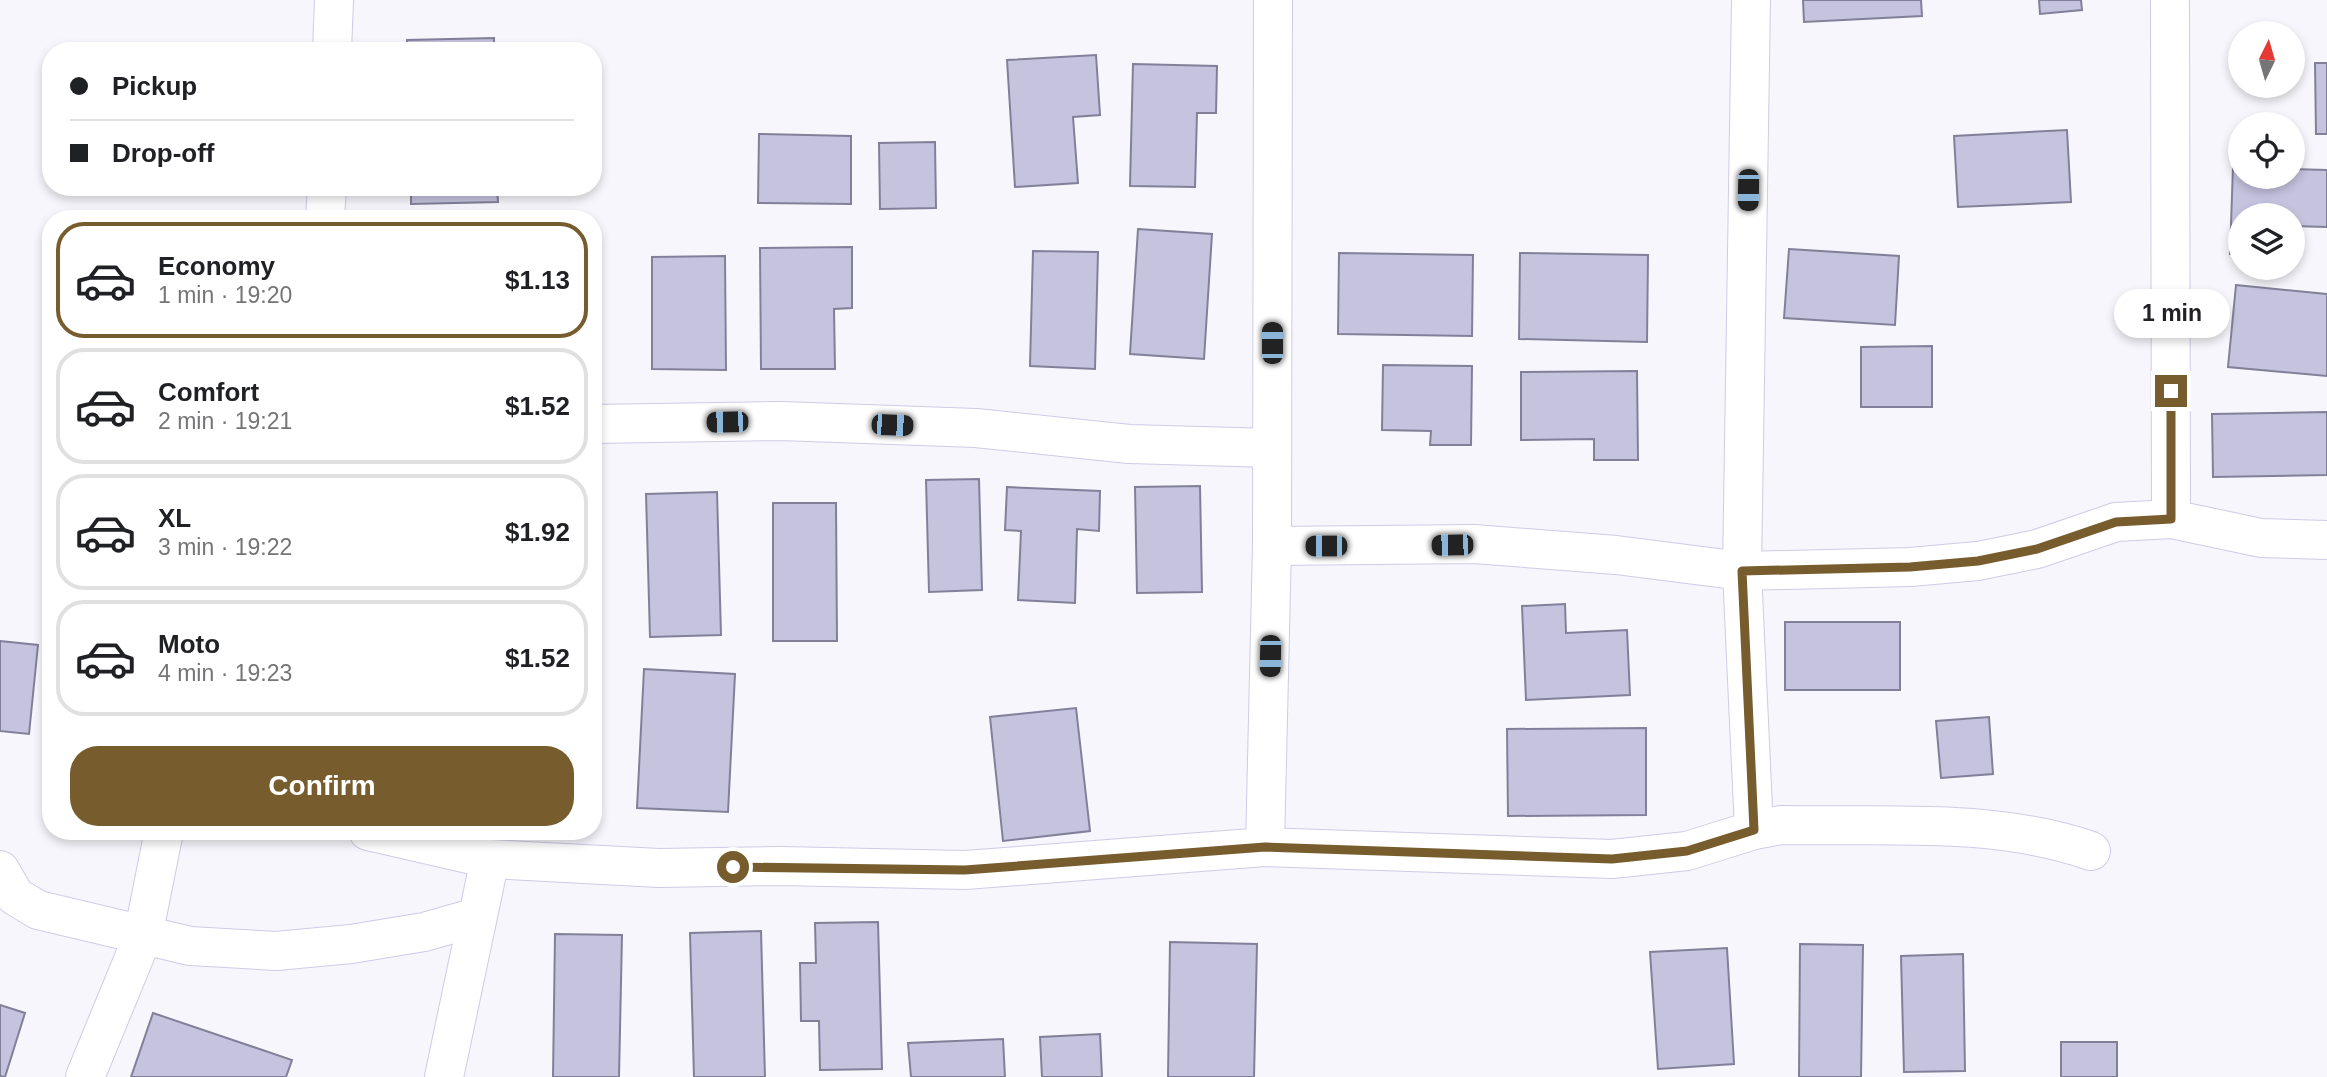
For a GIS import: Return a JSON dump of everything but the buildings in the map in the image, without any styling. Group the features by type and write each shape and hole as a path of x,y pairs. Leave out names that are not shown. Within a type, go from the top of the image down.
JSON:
{"street":[{"path":"332,42 334,0"},
{"path":"1265,847 1272,547 1273,0"},
{"path":"1751,0 1742,571 1754,830"},
{"path":"2170,0 2171,519"},
{"path":"602,424 781,421 934,427 1129,444 1272,448"},
{"path":"1272,547 1474,544 1616,555 1742,571 1910,567 1978,561 2037,549 2116,522 2171,519 2261,538 2327,540"},
{"path":"409,840 490,859 659,868 782,866 965,870 1265,847 1612,859 1687,851 1754,830 1781,825 2004,829 2049,836 2091,851"},
{"path":"85,1077 143,936 162,840"},
{"path":"444,1077 490,859"},
{"path":"0,870 15,896 38,909 190,946 276,951 424,932 477,917"}],"route":[{"path":"733,867 965,870 1265,847 1612,859 1687,851 1721,841 1754,830 1742,571 1910,567 1978,561 2037,549 2116,522 2171,519 2171,391"}]}
